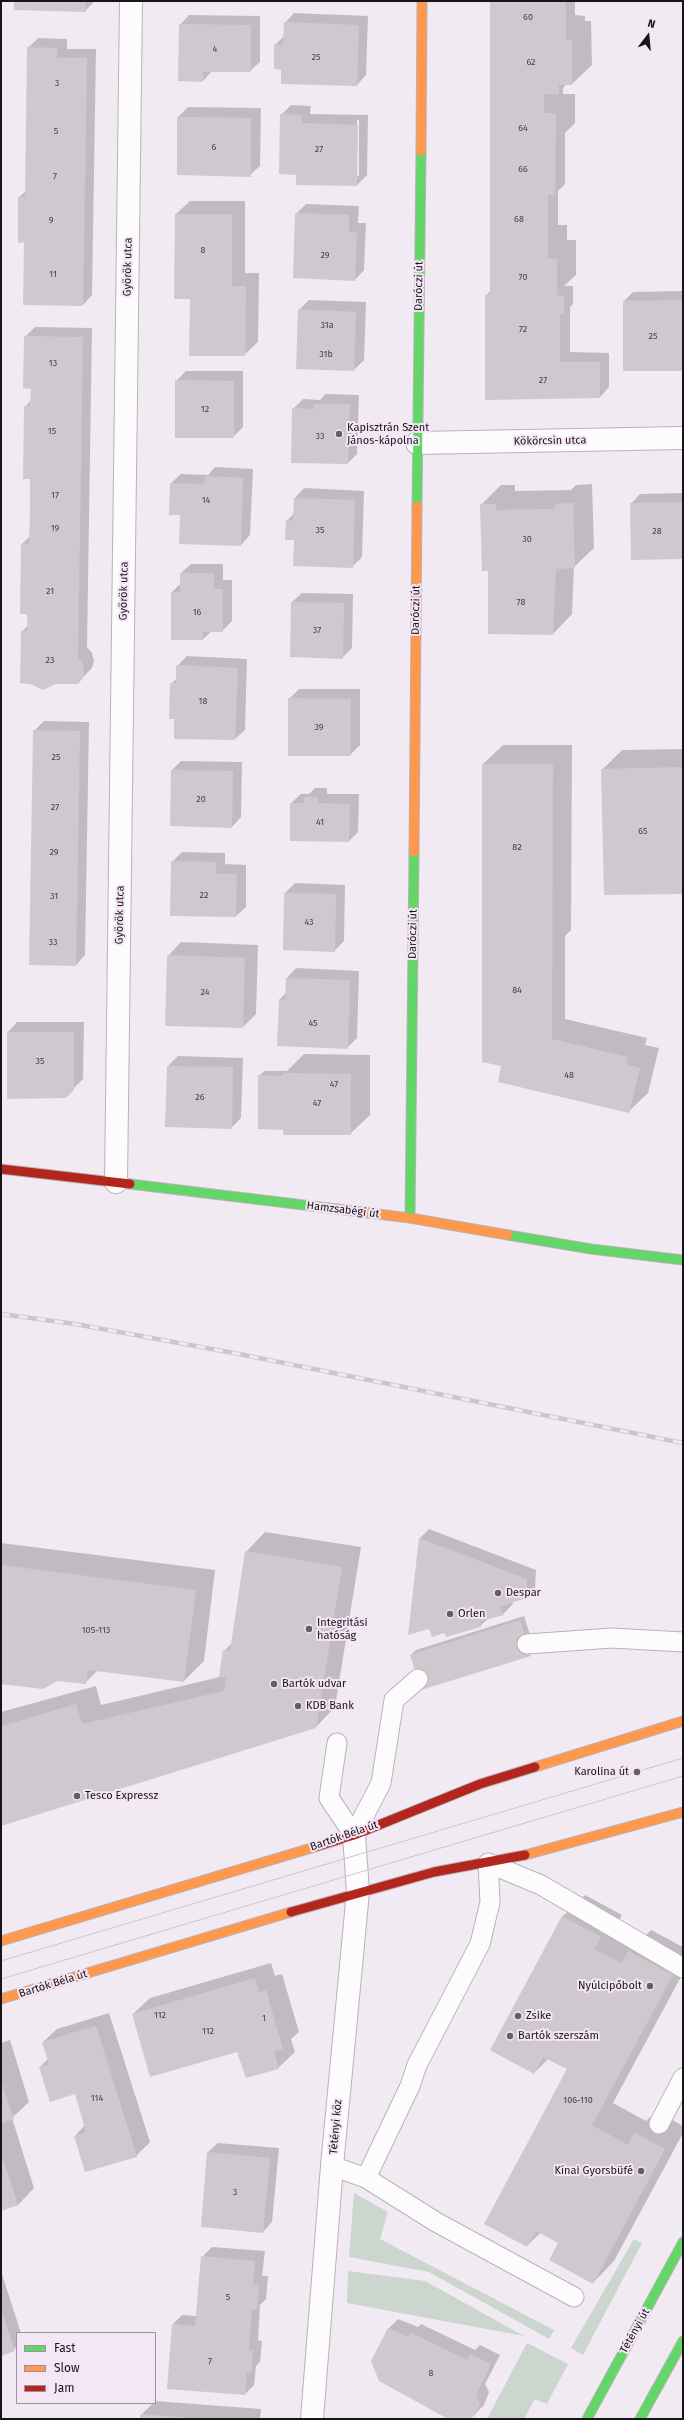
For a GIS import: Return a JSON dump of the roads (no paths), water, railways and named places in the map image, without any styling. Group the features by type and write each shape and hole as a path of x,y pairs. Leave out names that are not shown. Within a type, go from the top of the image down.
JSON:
{"street":[{"name":"Györök utca","path":"116,1182 131,1"},
{"name":"Daróczi út","path":"410,1218 422,1"},
{"name":"Kökörcsin utca","path":"417,443 683,438"},
{"name":"Hamzsabégi út","path":"1,1169 410,1218 590,1249 683,1260"},
{"name":"Bartók Béla út","path":"1,1941 354,1835 480,1784 683,1721"},
{"name":"Bartók Béla út","path":"1,1999 358,1892 434,1872 488,1863 533,1853 683,1812"},
{"path":"670,1816 683,1819"},
{"name":"Tétényi köz","path":"312,2419 332,2166 358,1892 354,1835"},
{"name":"Tétényi út","path":"587,2419 683,2242"},
{"path":"640,2419 683,2341"}],"lane":[{"path":"527,1644 612,1638 683,1642"},
{"path":"336,1743 329,1798 354,1835 381,1783 394,1700 418,1679"},
{"path":"366,2178 410,2086 417,2065 480,1944 490,1902 488,1863 541,1885 683,1968"},
{"path":"659,2124 683,2078"},
{"path":"332,2166 366,2178 436,2222 574,2297"}],"tram line":[{"path":"1,1961 683,1758"},
{"path":"1,1979 683,1776"}],"railway":[{"path":"1,1314 75,1324 239,1354 683,1443"}],"place":[{"name":"Kapisztrán Szent János-kápolna","path":"339,434"},
{"name":"Despar","path":"498,1593"},
{"name":"Orlen","path":"450,1614"},
{"name":"Integritási hatóság","path":"309,1629"},
{"name":"Bartók udvar","path":"274,1684"},
{"name":"KDB Bank","path":"298,1706"},
{"name":"Karolina út","path":"637,1772"},
{"name":"Tesco Expressz","path":"77,1796"},
{"name":"Nyúlcipőbolt","path":"650,1986"},
{"name":"Zsike","path":"518,2016"},
{"name":"Bartók szerszám","path":"510,2036"},
{"name":"Kínai Gyorsbüfé","path":"641,2171"}]}
